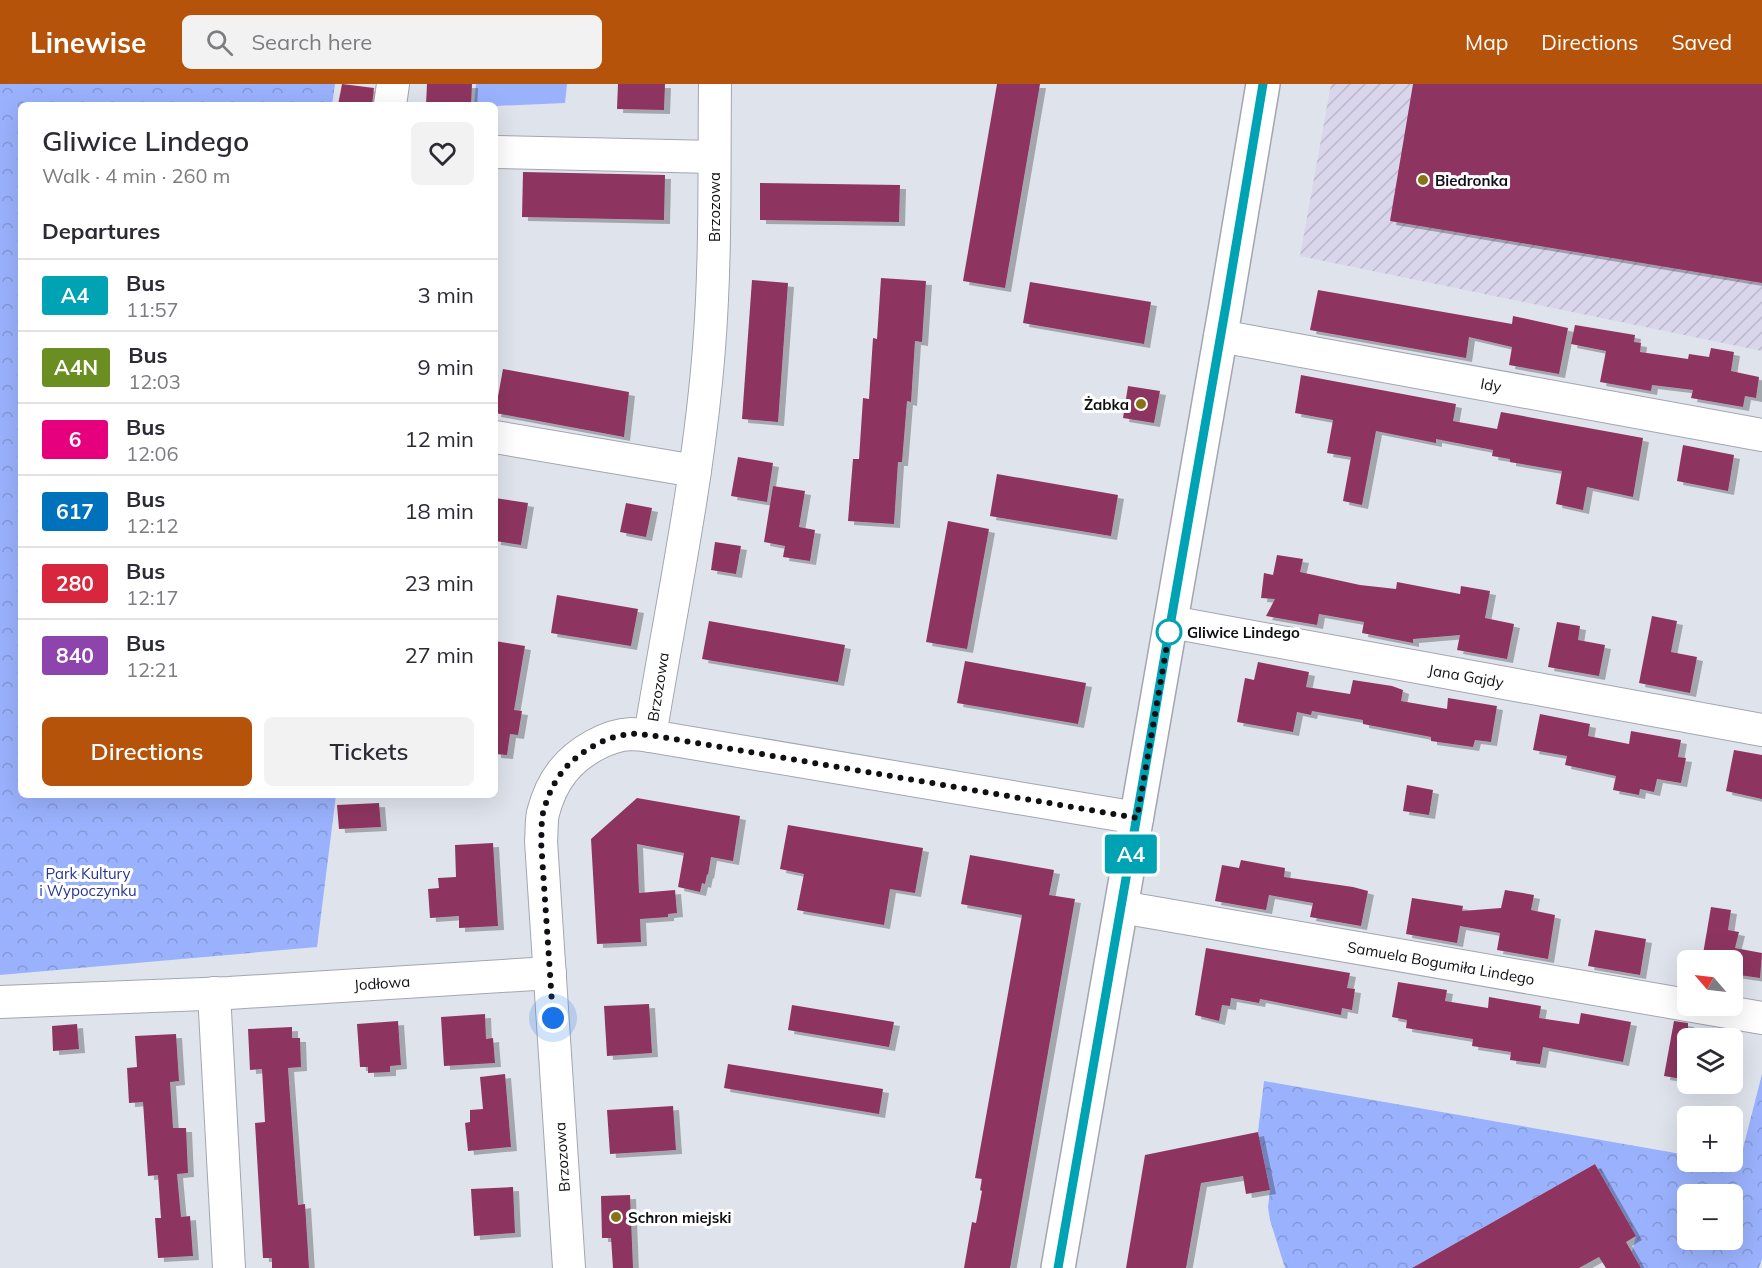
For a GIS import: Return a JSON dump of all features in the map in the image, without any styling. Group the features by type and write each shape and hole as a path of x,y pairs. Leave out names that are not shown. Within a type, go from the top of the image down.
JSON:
{"main road":[{"path":"1058,1268 1263,84"}],"street":[{"path":"390,102 393,84"},
{"name":"Brzozowa","path":"569,1268 541,841 542,816 550,792 563,771 578,756 598,743 615,737 631,734 650,735 695,471 708,360 714,284 715,84"},
{"name":"Brzozowa","path":"498,152 714,157"},
{"name":"Idy","path":"1220,336 1762,435"},
{"path":"498,438 695,471"},
{"name":"Jana Gajdy","path":"1171,622 1762,730"},
{"path":"650,735 1137,818"},
{"name":"Samuela Bogumiła Lindego","path":"1121,907 1762,1018"},
{"name":"Jodłowa","path":"0,1002 214,993 550,973"},
{"path":"214,993 229,1268"}],"shaded area":[{"path":"1331,84 1762,84 1762,351 1300,256"}],"green space":[{"name":"Park Kultury i Wypoczynku","path":"0,84 335,84 332,102 18,102 18,798 336,798 317,947 0,975"},
{"path":"476,84 567,84 565,103 498,106 498,102 474,102"},
{"path":"1762,1074 1762,1259 1759,1268 1641,1268 1632,1252 1636,1236 1595,1164 1412,1268 1285,1268 1270,1220 1268,1207 1270,1190 1258,1132 1264,1081 1677,1153 1677,1172 1743,1172 1743,1148"}],"building":[{"path":"342,84 374,88 372,102 339,102"},
{"path":"427,84 472,84 471,102 426,102"},
{"path":"618,84 665,84 664,110 617,109"},
{"path":"997,84 1040,84 1005,288 963,281"},
{"path":"1413,84 1762,84 1762,283 1390,221"},
{"path":"523,172 665,175 664,220 522,217"},
{"path":"760,183 900,185 899,222 760,220"},
{"path":"881,278 926,281 922,342 915,341 911,402 907,401 902,462 898,462 894,524 848,521 853,459 859,459 863,398 869,399 873,338 877,339"},
{"path":"752,280 788,283 778,422 742,419"},
{"path":"1030,282 1151,302 1144,344 1023,323"},
{"path":"1318,290 1512,324 1513,316 1568,328 1559,374 1509,365 1512,347 1469,337 1466,358 1310,330"},
{"path":"1575,325 1635,335 1634,342 1641,343 1640,352 1688,359 1689,354 1709,357 1711,348 1734,352 1731,371 1759,377 1756,398 1745,396 1743,407 1691,398 1693,390 1652,385 1651,391 1600,382 1606,351 1571,344"},
{"path":"503,369 629,392 624,437 498,414 498,396"},
{"path":"1301,375 1456,404 1453,421 1497,429 1501,412 1643,438 1633,497 1587,487 1583,510 1556,504 1562,471 1510,462 1510,459 1492,456 1493,450 1436,439 1436,443 1376,431 1362,505 1343,501 1351,457 1327,453 1333,420 1295,413"},
{"name":"Żabka","path":"1128,386 1160,391 1154,423 1123,418"},
{"path":"1683,445 1734,455 1728,491 1677,481"},
{"path":"738,457 773,463 767,502 731,496"},
{"path":"997,474 1118,495 1111,536 990,516"},
{"path":"773,486 805,491 799,527 815,530 810,561 783,557 785,546 764,542"},
{"path":"498,498 528,503 521,545 498,541"},
{"path":"626,503 652,508 646,537 620,532"},
{"path":"948,521 989,529 967,649 926,642"},
{"path":"715,542 741,546 736,574 711,570"},
{"path":"1277,555 1303,559 1300,572 1360,585 1396,589 1397,582 1460,594 1461,586 1490,591 1485,618 1514,624 1507,659 1457,650 1460,635 1413,639 1413,643 1362,633 1364,622 1319,614 1317,625 1266,616 1275,599 1261,598 1264,573 1273,575"},
{"path":"557,595 638,609 631,646 551,633"},
{"path":"1652,616 1677,621 1671,652 1697,657 1690,693 1639,683"},
{"path":"709,621 845,645 838,682 702,659"},
{"path":"1557,622 1580,626 1578,640 1605,645 1599,676 1548,667"},
{"path":"498,642 525,646 514,710 522,711 518,735 510,734 507,755 498,754"},
{"path":"965,661 1086,683 1078,724 957,703"},
{"path":"1258,662 1309,672 1306,687 1350,694 1353,680 1403,690 1401,701 1447,709 1448,698 1497,706 1491,742 1475,740 1473,747 1431,741 1431,737 1363,724 1363,720 1312,711 1311,715 1297,712 1293,732 1237,722 1245,678 1254,680"},
{"path":"1540,714 1590,724 1588,736 1629,744 1631,731 1681,740 1678,757 1686,758 1681,783 1657,779 1654,792 1640,789 1639,795 1613,790 1616,776 1565,765 1567,756 1533,750"},
{"path":"1734,750 1762,755 1762,799 1726,791"},
{"path":"1407,785 1433,790 1429,815 1403,811"},
{"path":"637,798 740,816 733,861 711,857 708,875 705,884 702,883 700,892 678,887 684,853 637,844 639,893 675,890 677,913 668,914 668,917 640,919 641,942 597,944 591,839"},
{"path":"379,803 381,827 339,829 337,805"},
{"path":"788,825 923,848 915,893 890,889 884,925 797,910 804,874 780,869"},
{"path":"493,843 498,926 459,928 459,916 430,918 428,889 439,888 438,878 456,877 455,845"},
{"path":"970,855 1054,870 1049,895 1075,899 1010,1268 964,1268 972,1222 976,1223 982,1191 980,1190 982,1179 975,1178 1022,915 961,904"},
{"path":"1241,860 1285,868 1284,877 1368,891 1361,926 1310,917 1313,903 1269,895 1266,910 1215,901 1222,865 1239,868"},
{"path":"1505,890 1534,895 1531,910 1555,915 1548,959 1497,950 1500,933 1460,926 1457,943 1406,934 1412,898 1463,906 1462,911 1501,908"},
{"path":"1711,907 1731,910 1728,930 1739,932 1735,948 1762,953 1760,978 1743,976 1743,950 1704,950"},
{"path":"1595,930 1646,939 1640,975 1588,966"},
{"path":"1206,948 1350,973 1347,988 1355,989 1352,1010 1342,1008 1341,1015 1260,999 1259,1003 1231,998 1230,1006 1222,1005 1219,1021 1195,1015"},
{"path":"1398,982 1447,990 1445,1001 1488,1008 1489,997 1541,1006 1539,1018 1579,1024 1581,1013 1631,1022 1623,1062 1543,1047 1540,1064 1510,1060 1511,1052 1472,1046 1473,1039 1406,1028 1407,1020 1392,1017"},
{"path":"649,1004 652,1053 607,1056 604,1006"},
{"path":"792,1005 894,1022 889,1047 788,1030"},
{"path":"485,1014 486,1039 493,1038 495,1063 444,1066 441,1017"},
{"path":"398,1021 401,1065 390,1066 390,1072 368,1073 368,1067 360,1067 357,1024"},
{"path":"1674,1021 1688,1023 1688,1028 1677,1028 1677,1078 1664,1076"},
{"path":"77,1024 79,1049 53,1051 52,1026"},
{"path":"292,1027 292,1038 300,1038 301,1067 288,1068 298,1205 305,1204 309,1268 272,1268 272,1258 263,1258 255,1123 265,1122 262,1069 250,1070 248,1029"},
{"path":"176,1034 179,1081 170,1082 173,1128 186,1128 188,1173 177,1174 181,1217 190,1216 193,1256 158,1258 155,1218 161,1218 158,1175 148,1176 143,1102 129,1103 127,1068 137,1067 135,1036"},
{"path":"728,1064 883,1089 879,1114 724,1088"},
{"path":"505,1074 511,1147 468,1151 465,1123 470,1122 470,1110 483,1109 480,1077"},
{"path":"673,1106 676,1150 610,1154 607,1110"},
{"path":"1258,1132 1270,1190 1246,1194 1243,1176 1201,1183 1186,1268 1126,1268 1145,1155"},
{"path":"1595,1164 1636,1236 1626,1242 1641,1268 1606,1268 1599,1257 1579,1268 1412,1268"},
{"path":"513,1187 515,1233 474,1236 471,1189"},
{"name":"Schron miejski","path":"630,1195 633,1268 613,1268 611,1238 602,1238 601,1196"}],"bus line":[{"name":"A4","path":"1058,1268 1263,84"}],"place":[{"name":"Biedronka","path":"1423,180"},
{"name":"Żabka","path":"1141,404"},
{"name":"Gliwice Lindego","path":"1169,632"},
{"name":"Schron miejski","path":"616,1217"}],"route":[{"path":"553,1018 541,841 542,816 550,792 563,771 578,756 598,743 631,734 650,735 1137,818 1171,622 1169,632"}]}
